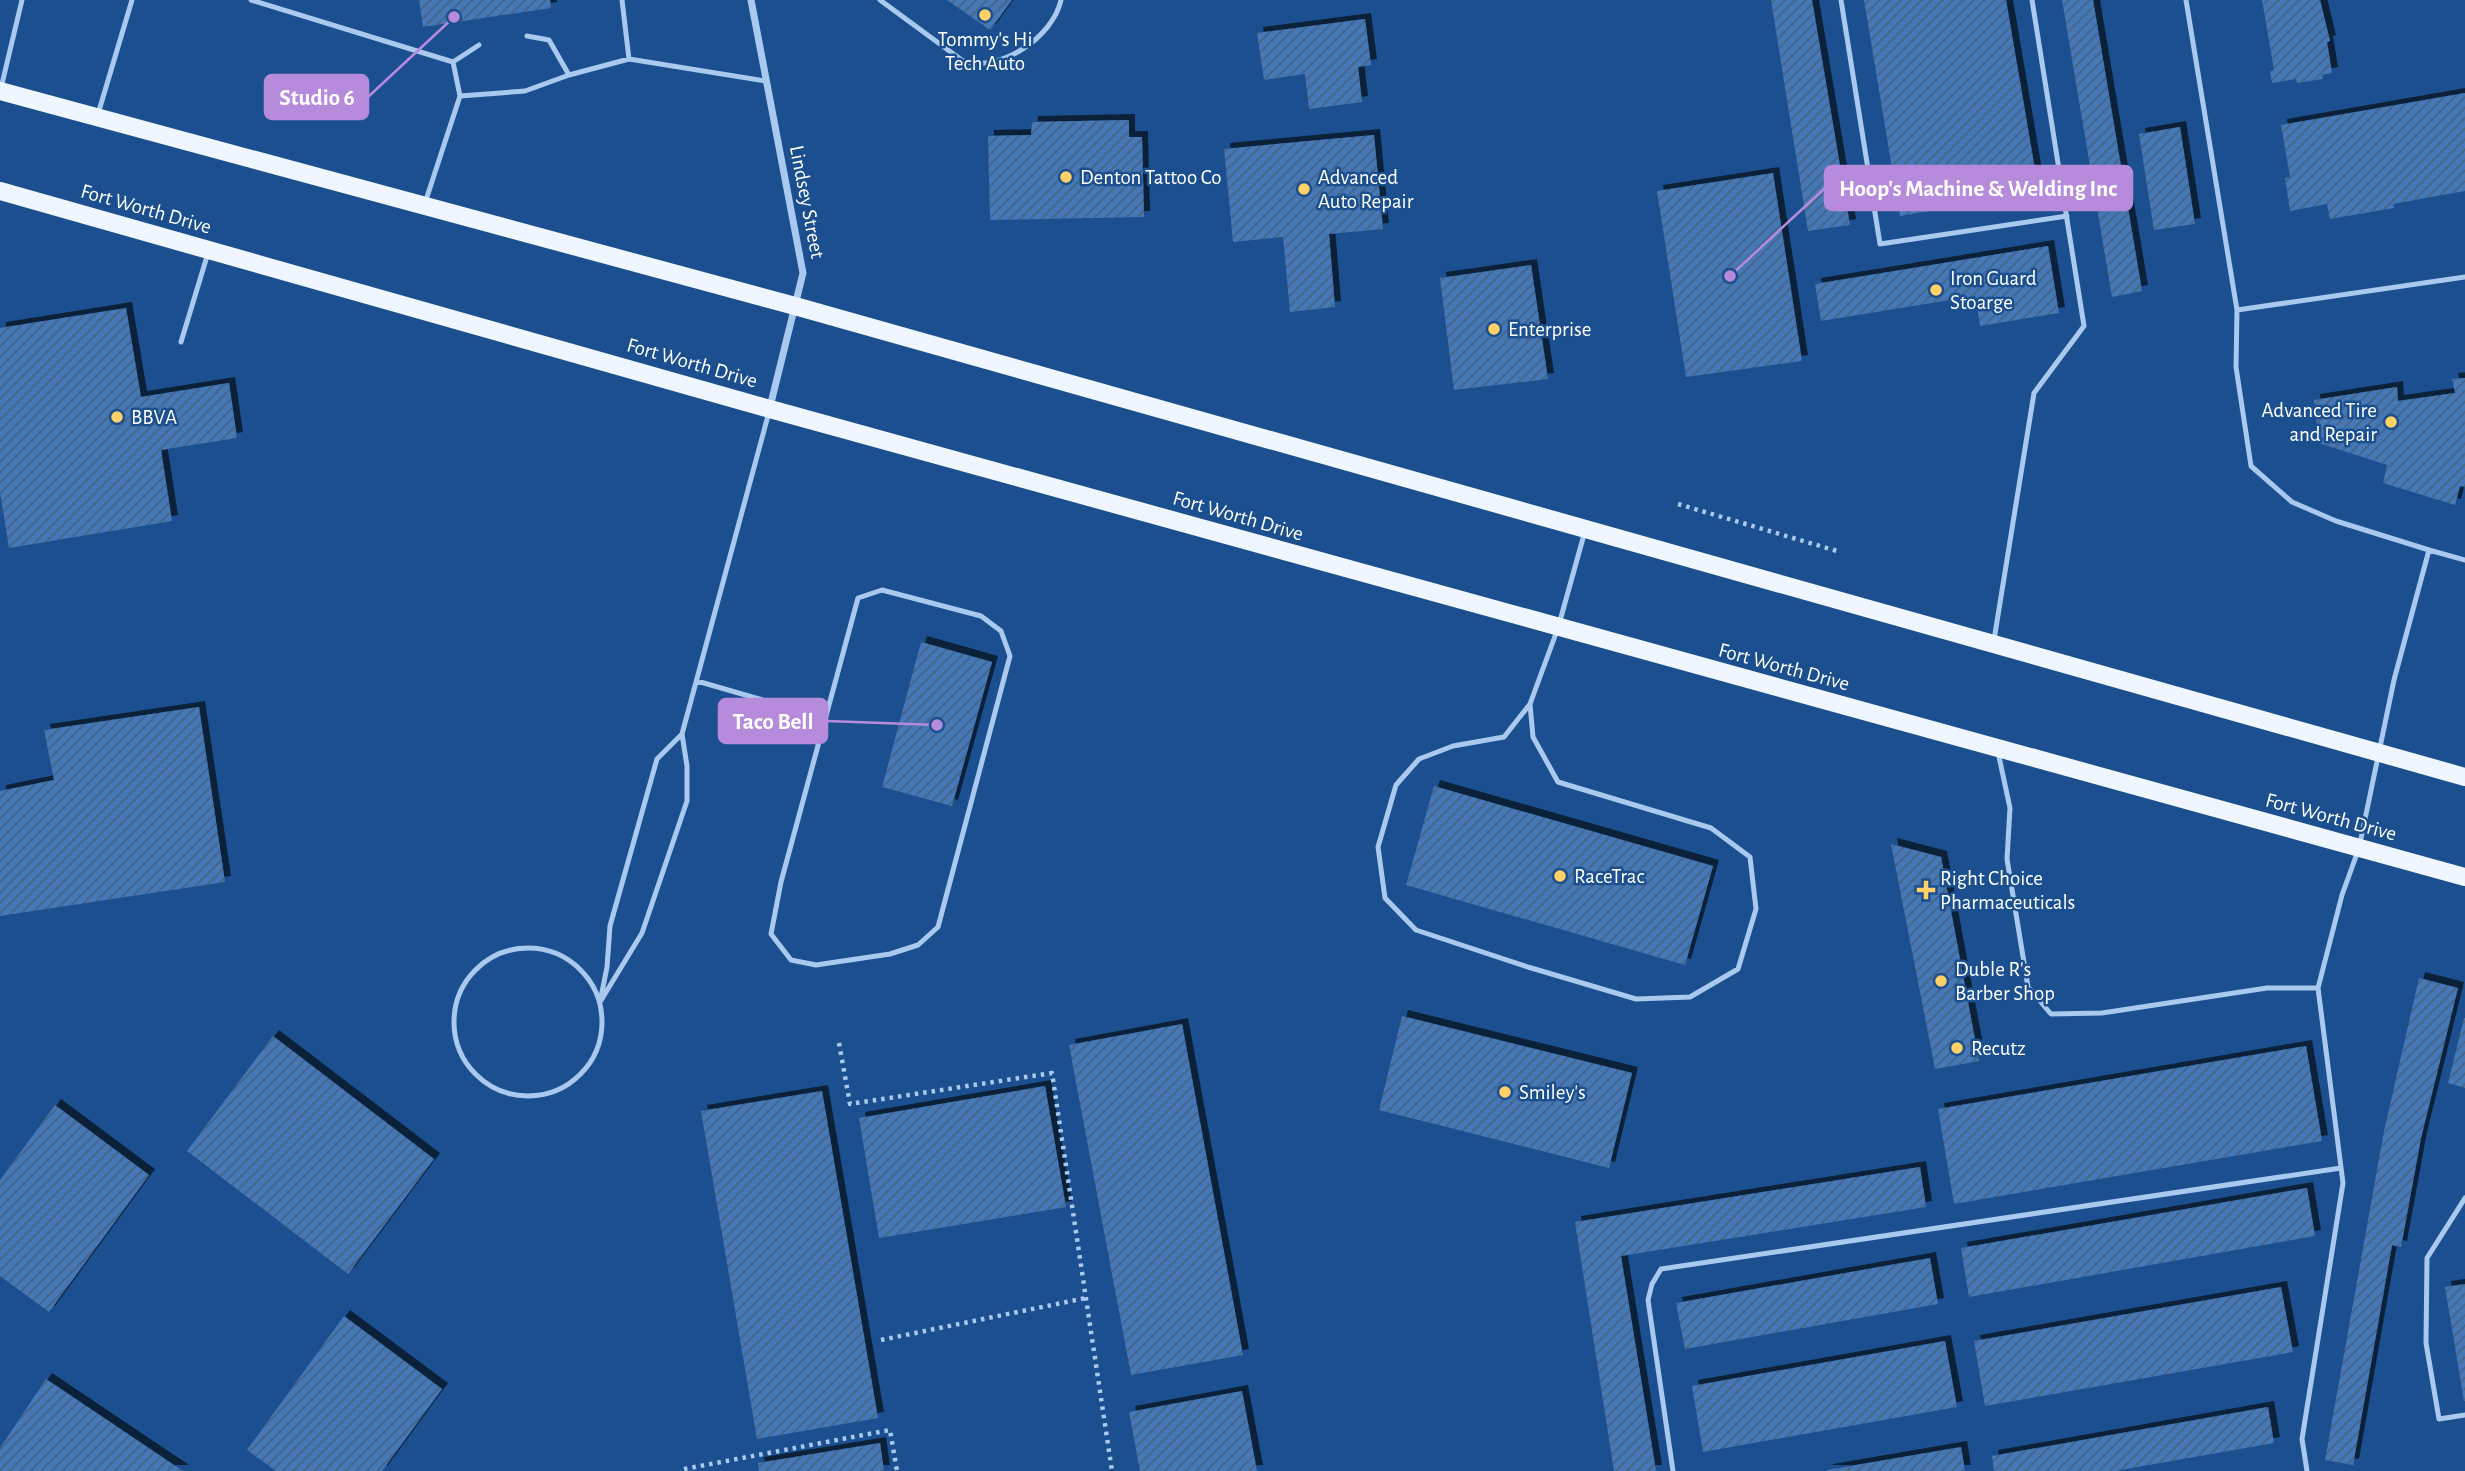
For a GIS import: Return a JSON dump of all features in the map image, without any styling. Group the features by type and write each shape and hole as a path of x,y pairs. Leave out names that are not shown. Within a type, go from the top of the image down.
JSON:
{"main road":[{"path":"0,91 795,306 2465,776"},
{"name":"Fort Worth Drive","path":"0,191 770,409 2465,877"}],"street":[{"name":"Lindsey Street","path":"751,0 803,273 770,409"}],"lane":[{"path":"0,91 22,0"},
{"path":"97,117 132,0"},
{"path":"251,0 453,62"},
{"path":"622,0 629,59"},
{"path":"880,0 963,61 975,65 997,61 1037,40 1049,26 1061,0"},
{"path":"1841,0 1880,244 2067,216"},
{"path":"1994,643 1999,598 2034,393 2084,327 2032,0"},
{"path":"2186,0 2237,310 2236,367 2251,466 2292,502 2336,521 2465,560"},
{"path":"527,36 549,40 569,75"},
{"path":"453,62 479,45"},
{"path":"460,96 525,91 569,75 629,59 766,81"},
{"path":"424,206 460,96 453,62"},
{"path":"181,342 209,250"},
{"path":"2237,310 2465,277"},
{"path":"600,1002 642,933 687,801 687,766 682,734 770,409"},
{"path":"1530,704 1533,737 1558,782 1712,828 1750,857 1756,909 1738,969 1690,997 1636,999 1416,930 1385,898 1378,846 1396,785 1419,759 1453,746 1504,737 1530,704 1558,628 1586,528"},
{"path":"2307,1471 2302,1439 2343,1183 2318,988 2342,895 2359,848 2394,680 2430,550"},
{"path":"882,590 981,616 1001,631 1010,656 938,926 918,945 890,954 816,965 791,960 771,934 781,882 825,718 858,598 882,590"},
{"path":"697,681 825,718"},
{"path":"600,1002 590,981 575,964 555,952 532,947 509,949 487,959 470,975 459,995 454,1019 457,1043 467,1065 484,1082 506,1093 527,1096 548,1094 568,1085 584,1071 596,1053 602,1028 600,1002 607,967 610,926 657,759 682,734"},
{"path":"1997,749 2010,808 2007,859 2028,987 2051,1014 2102,1013 2267,989 2318,988"},
{"path":"1673,1471 1648,1300 1652,1284 1661,1269 2341,1168"},
{"path":"2465,1198 2427,1258 2426,1343 2439,1419 2465,1415"}],"path":[{"path":"1678,504 1837,551"},
{"path":"839,1043 850,1104 1052,1073 1112,1471"},
{"path":"881,1340 1086,1298"},
{"path":"684,1469 890,1430 897,1471"}],"building":[{"path":"419,0 550,0 551,8 423,27"},
{"name":"Tommy's Hi Tech Auto","path":"947,0 1012,0 990,30"},
{"path":"1771,0 1812,0 1850,225 1808,231"},
{"path":"1864,0 2006,0 2039,193 1900,216"},
{"path":"2062,0 2093,0 2142,291 2112,297"},
{"path":"2262,0 2320,0 2330,41 2327,42 2332,73 2322,75 2323,79 2297,83 2296,79 2272,83 2270,71 2274,70"},
{"path":"1365,19 1371,65 1358,67 1362,102 1309,109 1305,74 1264,80 1257,33"},
{"path":"2465,93 2465,191 2393,204 2394,208 2330,219 2327,204 2290,211 2285,178 2290,177 2281,125"},
{"name":"Denton Tattoo Co","path":"1129,120 1129,137 1142,137 1144,217 990,220 988,136 1031,135 1032,122"},
{"path":"2180,127 2195,224 2154,230 2139,134"},
{"name":"Advanced Auto Repair","path":"1374,135 1383,229 1329,234 1335,307 1290,312 1283,237 1233,242 1224,149"},
{"path":"1773,173 1802,361 1686,377 1657,191"},
{"name":"Iron Guard Stoarge","path":"2048,246 2059,313 1980,326 1975,296 1821,321 1815,284"},
{"name":"Enterprise","path":"1531,265 1548,379 1454,390 1440,278"},
{"name":"BBVA","path":"126,308 141,397 229,383 237,438 161,450 172,521 9,548 0,492 0,328"},
{"name":"Advanced Tire and Repair","path":"2465,378 2465,487 2460,486 2455,505 2383,483 2387,465 2319,443 2314,400 2397,387 2398,401 2455,393 2452,379"},
{"path":"921,642 992,662 952,806 882,787"},
{"path":"199,707 225,882 0,916 0,791 54,780 44,730"},
{"name":"RaceTrac","path":"1434,786 1713,866 1685,965 1406,885"},
{"path":"1891,844 1941,857 1979,1061 1935,1069"},
{"path":"2419,978 2458,988 2421,1138 2401,1247 2392,1245 2353,1465 2325,1460 2384,1131"},
{"name":"Smiley's","path":"1402,1016 1632,1073 1609,1168 1379,1110"},
{"path":"2465,1018 2465,1088 2448,1083"},
{"path":"1182,1024 1243,1355 1131,1375 1069,1045"},
{"path":"273,1036 434,1159 348,1274 187,1151"},
{"path":"2306,1046 2322,1141 1954,1204 1938,1109"},
{"path":"1045,1086 1066,1207 879,1238 859,1118"},
{"path":"822,1091 878,1418 757,1439 701,1111"},
{"path":"55,1105 149,1175 49,1312 0,1276 0,1180"},
{"path":"1920,1167 1926,1207 1621,1256 1656,1471 1614,1471 1575,1222"},
{"path":"2307,1188 2315,1236 1969,1297 1961,1248"},
{"path":"1930,1258 1938,1304 1685,1349 1676,1303"},
{"path":"2465,1284 2465,1401 2464,1401 2445,1287"},
{"path":"2281,1287 2293,1352 1985,1406 1974,1341"},
{"path":"344,1316 442,1389 382,1471 276,1471 247,1450"},
{"path":"1945,1341 1957,1407 1703,1452 1692,1386"},
{"path":"46,1379 183,1471 0,1471 0,1448"},
{"path":"1242,1391 1257,1471 1140,1471 1129,1412"},
{"path":"2268,1407 2274,1443 2115,1471 1994,1471 1992,1456"},
{"path":"880,1443 884,1471 759,1471 758,1463"},
{"path":"1961,1447 1965,1471 1827,1471 1827,1470"}],"place":[{"name":"Tommy's Hi Tech Auto","path":"985,15"},
{"name":"Studio 6","path":"454,17"},
{"name":"Denton Tattoo Co","path":"1066,177"},
{"name":"Advanced Auto Repair","path":"1304,189"},
{"name":"Hoop's Machine & Welding Inc","path":"1730,276"},
{"name":"Iron Guard Stoarge","path":"1936,290"},
{"name":"Enterprise","path":"1494,329"},
{"name":"BBVA","path":"117,417"},
{"name":"Advanced Tire and Repair","path":"2391,422"},
{"name":"Taco Bell","path":"937,725"},
{"name":"RaceTrac","path":"1560,876"},
{"name":"Right Choice Pharmaceuticals","path":"1926,890"},
{"name":"Duble R's Barber Shop","path":"1941,981"},
{"name":"Recutz","path":"1957,1048"},
{"name":"Smiley's","path":"1505,1092"}]}
